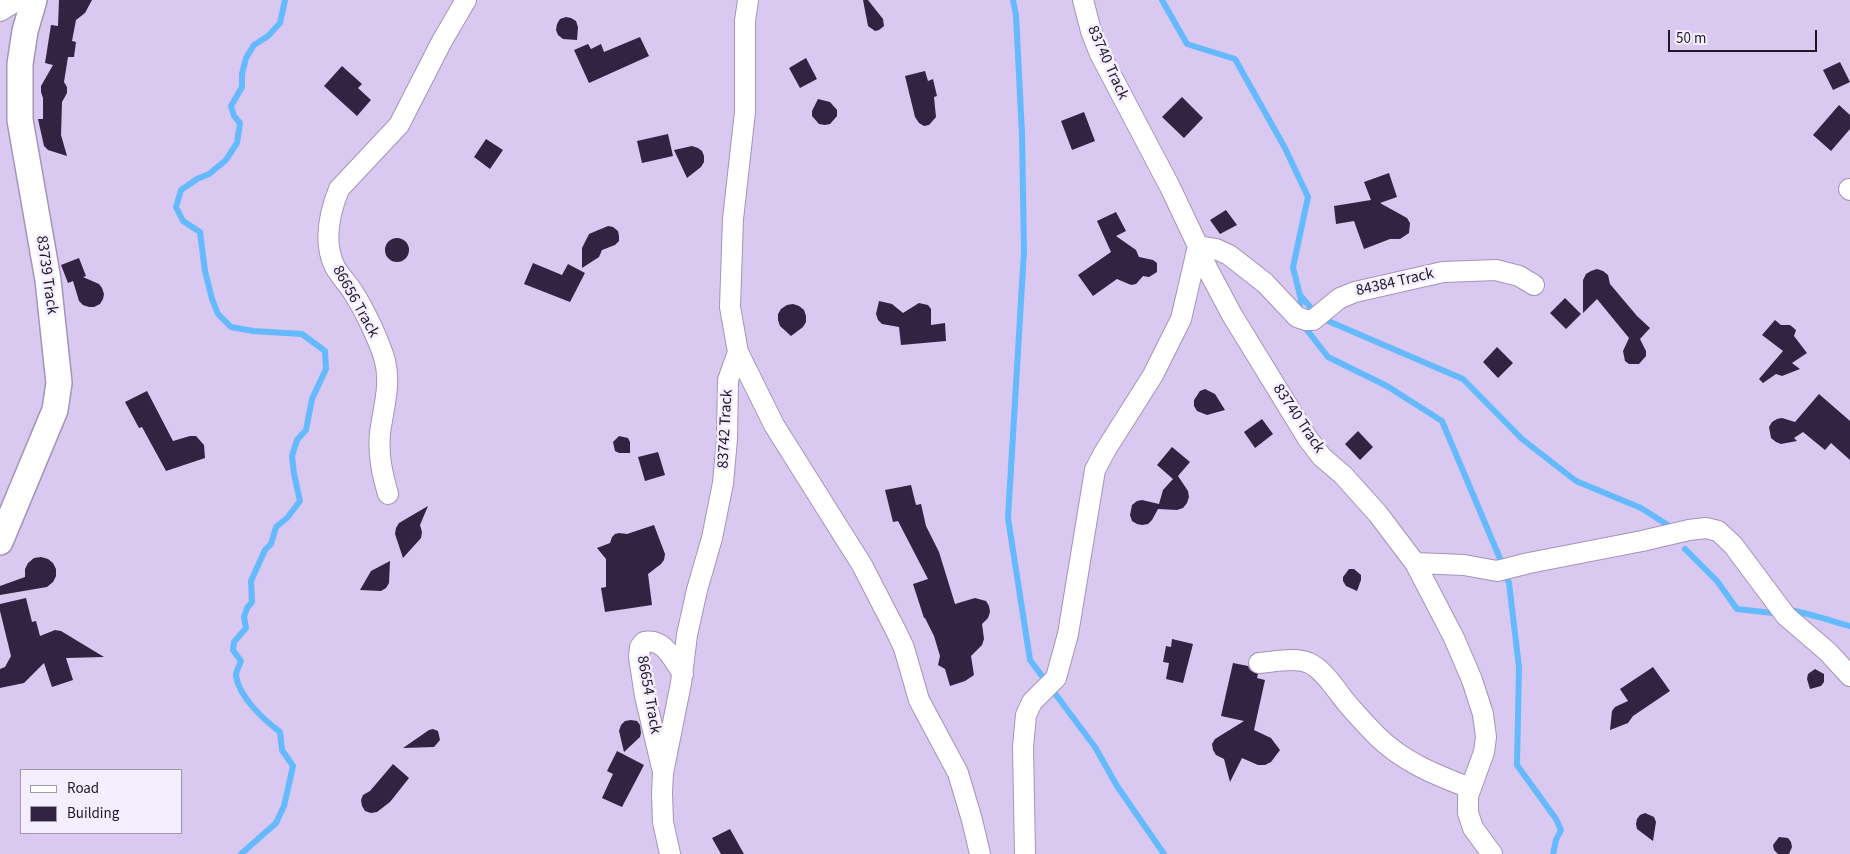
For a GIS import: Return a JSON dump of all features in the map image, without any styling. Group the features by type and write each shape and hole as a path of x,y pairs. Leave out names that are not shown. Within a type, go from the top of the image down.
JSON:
{"street":[{"path":"0,11 18,0"},
{"name":"83739 Track","path":"0,542 52,418 59,383 46,272 20,120 20,64 25,31 34,0"},
{"name":"86656 Track","path":"388,494 380,463 387,380 385,360 358,300 336,268 331,257 328,233 330,219 333,202 339,190 399,125 442,41 466,0"},
{"name":"83742 Track","path":"670,854 663,822 663,773 683,674 687,635 697,590 712,538 723,483 728,380 738,352 730,307 733,219 745,112 745,21 748,0"},
{"name":"83740 Track","path":"1083,0 1091,31 1100,54 1170,187 1207,268 1232,315 1308,439 1322,457 1343,475 1378,514 1415,563 1454,638 1472,680 1483,714 1486,737 1484,752 1468,796 1468,813 1474,828 1492,854"},
{"path":"1025,854 1023,748 1026,715 1032,702 1056,678 1068,634 1095,470 1104,451 1153,375 1181,319 1198,246"},
{"name":"84384 Track","path":"1198,246 1216,249 1242,264 1265,283 1297,317 1306,320 1313,320 1340,298 1355,292 1443,272 1496,270 1519,276 1534,285"},
{"path":"738,352 774,425 862,566 896,631 904,648 919,700 958,773 980,854"},
{"path":"1415,563 1464,566 1497,571 1689,530 1706,528 1718,531 1733,545 1786,616 1828,652 1850,676"},
{"name":"86654 Track","path":"663,773 645,696 639,657 640,647 644,642 658,642 665,648 683,674"},
{"path":"1259,663 1287,661 1309,664 1319,670 1350,708 1379,737 1407,760 1430,772 1470,788"}],"building":[{"path":"59,0 92,0 85,13 76,20 72,41 76,42 74,57 68,57 64,82 67,87 67,93 62,102 61,135 67,156 48,150 44,146 38,119 43,119 41,86 53,65 45,63 51,25 58,26"},
{"path":"863,0 868,0 883,19 884,26 879,30 875,31 868,26"},
{"path":"566,17 576,21 578,27 577,40 563,39 558,35 556,30 557,24 560,19"},
{"path":"640,37 649,56 589,83 574,50 588,44 591,49 601,44 604,52"},
{"path":"806,58 817,79 800,88 789,68"},
{"path":"1840,62 1850,82 1833,90 1823,70"},
{"path":"342,66 362,84 358,88 371,100 357,116 324,86"},
{"path":"925,71 928,81 933,79 937,96 934,97 936,117 929,125 924,126 915,117 905,76"},
{"path":"1182,97 1203,118 1184,138 1162,117"},
{"path":"818,99 830,102 837,110 837,116 830,124 819,124 812,116 812,111"},
{"path":"1839,105 1850,115 1850,129 1831,151 1813,135"},
{"path":"1084,112 1095,141 1072,150 1061,121"},
{"path":"668,134 673,156 642,163 637,141"},
{"path":"486,139 503,150 490,169 474,157"},
{"path":"692,146 702,151 704,162 701,167 687,178 674,150"},
{"path":"1389,173 1397,197 1380,203 1407,218 1410,223 1409,233 1400,239 1390,239 1364,249 1354,221 1336,224 1334,206 1371,200 1364,182"},
{"path":"1226,210 1237,225 1220,234 1210,220"},
{"path":"1116,212 1126,231 1116,236 1136,250 1139,257 1153,260 1157,263 1157,272 1149,277 1143,276 1136,284 1131,285 1117,279 1093,296 1078,275 1111,252 1097,221"},
{"path":"608,226 618,231 619,241 615,245 602,250 599,257 582,268 582,248 589,234"},
{"path":"397,238 402,239 408,245 408,255 402,261 397,262 392,261 386,255 385,250 386,245 392,239"},
{"path":"79,258 86,276 83,277 99,284 104,294 100,304 94,307 83,305 79,301 73,281 68,283 61,265"},
{"path":"533,263 562,275 568,264 585,273 570,302 524,284"},
{"path":"1597,269 1608,275 1610,284 1637,316 1650,328 1640,339 1646,351 1646,356 1639,364 1629,364 1625,361 1623,351 1629,338 1597,299 1583,313 1583,280 1586,274"},
{"path":"1565,298 1581,314 1566,329 1550,313"},
{"path":"879,301 892,304 903,313 919,303 928,305 931,309 931,325 945,323 946,341 901,345 899,327 882,324 878,320 876,314"},
{"path":"793,304 804,310 806,322 803,327 791,336 780,326 778,314 787,305"},
{"path":"1775,320 1781,325 1790,325 1796,330 1794,336 1807,353 1792,363 1800,369 1782,376 1776,374 1763,383 1759,379 1783,351 1762,335"},
{"path":"1497,347 1513,363 1498,378 1483,362"},
{"path":"1205,389 1215,394 1225,410 1207,415 1197,411 1194,406 1194,400 1200,391"},
{"path":"147,391 173,441 196,436 204,445 205,458 166,471 142,427 139,428 125,402"},
{"path":"1819,394 1850,421 1850,460 1831,443 1825,450 1803,432 1794,438 1797,441 1781,444 1771,438 1769,427 1772,422 1782,418 1795,422"},
{"path":"1262,419 1273,434 1255,448 1244,432"},
{"path":"1358,431 1373,447 1360,460 1345,444"},
{"path":"619,436 628,438 630,453 615,451 613,442"},
{"path":"1172,447 1190,462 1178,476 1188,491 1187,503 1183,508 1177,510 1158,509 1148,524 1137,524 1132,521 1130,515 1132,505 1142,500 1159,504 1163,490 1173,479 1157,465"},
{"path":"658,452 665,475 645,481 638,457"},
{"path":"911,485 916,505 921,504 926,526 939,552 955,604 975,598 986,601 989,606 988,618 982,624 984,639 982,645 971,656 974,675 965,681 950,686 945,669 938,665 940,656 934,636 924,618 913,584 928,579 898,521 893,522 885,490"},
{"path":"428,506 420,525 421,538 403,558 395,534 396,528 399,523"},
{"path":"654,525 665,554 661,564 648,574 652,605 605,612 601,588 606,587 606,559 597,548 610,543 615,534 627,534"},
{"path":"41,557 53,563 56,569 56,576 53,582 47,587 0,595 0,586 25,577 25,569 28,563 34,558"},
{"path":"390,561 389,583 386,588 381,591 360,590 371,571"},
{"path":"1349,569 1354,569 1361,575 1357,591 1346,586 1343,581 1343,577"},
{"path":"26,598 32,622 36,621 40,636 55,630 61,631 104,657 66,658 73,680 52,687 44,663 24,683 0,688 0,669 5,667 11,656 0,604"},
{"path":"1172,639 1193,644 1183,683 1166,679 1169,663 1163,662 1166,646 1171,647"},
{"path":"1233,663 1248,666 1250,670 1258,674 1257,678 1265,680 1254,730 1271,738 1280,750 1271,762 1265,765 1258,765 1242,758 1230,782 1224,759 1216,755 1212,744 1215,739 1244,721 1221,716"},
{"path":"1653,667 1670,691 1633,716 1628,723 1610,730 1612,711 1615,707 1628,701 1620,689"},
{"path":"1815,669 1824,674 1824,682 1821,686 1810,689 1807,679 1808,674"},
{"path":"625,721 637,721 640,725 641,733 640,737 624,752 619,731"},
{"path":"429,730 438,731 440,740 434,747 403,748"},
{"path":"617,751 644,765 622,807 602,798 613,774 607,771"},
{"path":"393,764 409,778 390,802 377,812 365,811 361,800 363,795 370,791"},
{"path":"1645,813 1654,817 1656,822 1653,841 1637,829 1637,819"},
{"path":"730,829 744,854 721,854 712,838"},
{"path":"1779,837 1788,838 1791,842 1792,847 1789,854 1778,854 1774,850 1773,845"}],"waterway":[{"path":"241,854 276,823 284,806 293,766 282,750 280,732 260,715 247,700 238,684 236,676 241,661 233,650 234,642 246,628 244,617 247,608 252,602 251,581 265,550 271,544 276,527 287,518 300,501 292,456 297,440 306,430 312,399 326,369 325,351 302,334 253,331 231,327 218,314 212,299 205,271 200,232 183,221 176,207 181,190 197,179 209,174 226,160 237,143 240,123 234,116 231,106 242,87 242,74 246,58 254,45 268,36 280,23 285,0"},
{"path":"1013,0 1016,15 1022,134 1024,251 1008,518 1030,660 1095,747 1117,786 1164,854"},
{"path":"1162,0 1187,44 1235,59 1285,148 1308,197 1293,267 1301,300 1298,312"},
{"path":"1300,295 1312,309"},
{"path":"1328,321 1463,379 1522,439 1576,481 1641,508 1674,529"},
{"path":"1303,325 1328,357 1387,386 1442,421 1501,561"},
{"path":"1685,549 1717,581 1737,609 1773,613"},
{"path":"1506,576 1509,583 1519,667 1517,765 1556,819 1561,830 1556,840 1553,854"},
{"path":"1789,610 1850,626"}]}
